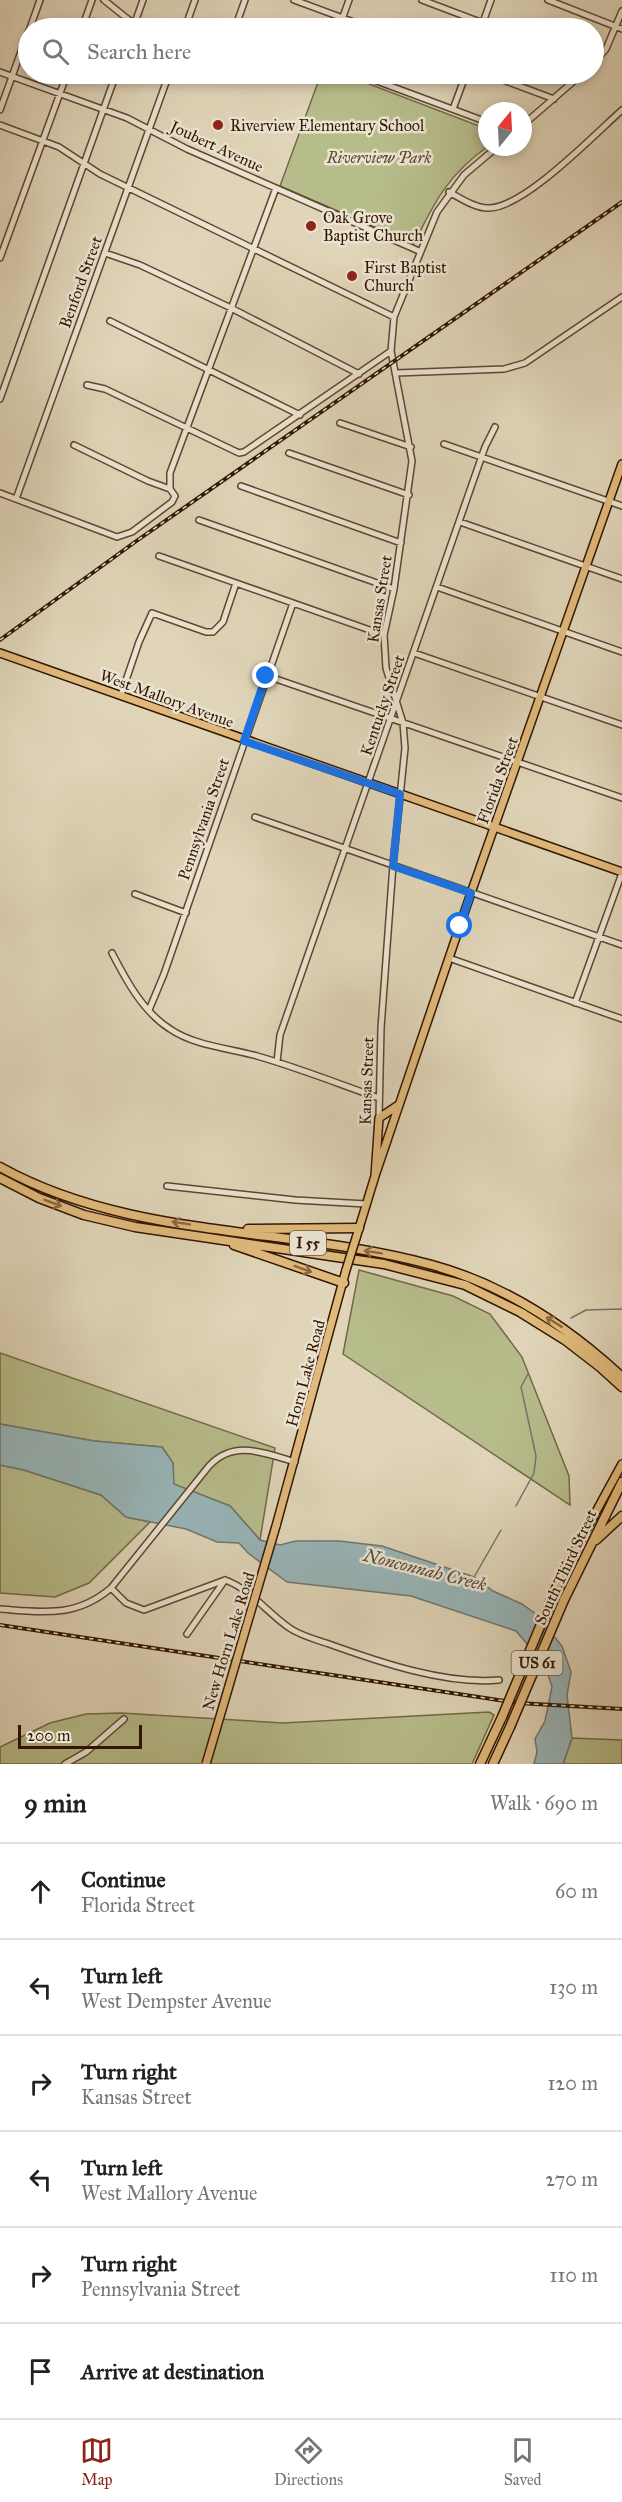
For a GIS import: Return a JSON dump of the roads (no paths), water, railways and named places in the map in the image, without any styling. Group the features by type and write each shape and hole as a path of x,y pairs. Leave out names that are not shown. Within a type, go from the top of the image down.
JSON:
{"highway":[{"name":"I 55","path":"0,1167 45,1189 98,1207 209,1232 384,1264 465,1285 520,1312 565,1340 600,1366 622,1387"},
{"name":"I 55","path":"0,1178 39,1198 84,1215 135,1227 209,1232 393,1255 435,1266 476,1280 522,1302 559,1324 622,1377"},
{"path":"209,1232 359,1228"},
{"path":"209,1232 344,1283"},
{"name":"South Third Street","path":"493,1764 564,1599 622,1482"},
{"path":"586,1552 599,1536 622,1516"},
{"name":"South Third Street","path":"480,1764 561,1576"}],"main road":[{"name":"Florida Street","path":"375,1176 471,893 622,464"},
{"name":"West Mallory Avenue","path":"0,653 244,741 622,872"},
{"path":"379,1118 398,1105"},
{"name":"Kansas Street","path":"359,1228 375,1176 379,1118"},
{"name":"Horn Lake Road","path":"276,1526 359,1228"},
{"name":"South Third Street","path":"561,1576 622,1464"},
{"name":"New Horn Lake Road","path":"206,1764 276,1526"}],"street":[{"path":"33,18 40,0"},
{"path":"86,18 92,0"},
{"path":"104,0 125,18"},
{"path":"138,18 143,0"},
{"path":"189,18 195,0"},
{"path":"239,18 245,0"},
{"path":"294,0 343,18 349,0"},
{"path":"422,0 464,18"},
{"path":"485,18 491,0"},
{"path":"548,0 595,18"},
{"path":"604,51 619,27 622,11"},
{"path":"604,21 619,27"},
{"path":"0,110 18,60"},
{"name":"Joubert Avenue","path":"0,72 18,79"},
{"name":"Joubert Avenue","path":"33,84 104,108 187,149 419,251"},
{"path":"0,258 63,84"},
{"path":"0,399 112,84"},
{"name":"Benford Street","path":"16,499 165,84"},
{"path":"385,84 478,119"},
{"path":"453,109 462,84"},
{"path":"514,84 554,99"},
{"path":"532,117 571,84"},
{"path":"449,192 478,206 488,208 500,206 536,186 622,110"},
{"path":"0,125 59,147 83,165 394,317"},
{"name":"Kansas Street","path":"379,1118 381,1028 393,866 405,748 398,701 386,668 384,635 394,589 412,461 391,351 394,317 436,212 464,175 486,156"},
{"path":"0,494 117,537 132,532 172,502 175,496 170,489 170,473 276,188"},
{"path":"105,253 140,265 231,308 359,374"},
{"path":"396,373 504,369 525,363 622,297"},
{"path":"110,321 300,415"},
{"path":"87,385 105,389 239,453 300,415 391,351"},
{"path":"340,423 411,447"},
{"name":"Kentucky Street","path":"277,1062 279,1035 482,458 495,427"},
{"path":"444,444 622,506"},
{"path":"74,445 148,482 170,489"},
{"path":"289,453 408,495"},
{"path":"241,486 401,543"},
{"path":"199,520 394,589"},
{"path":"460,522 622,579"},
{"path":"159,556 384,635"},
{"path":"121,695 139,642 152,613 206,632 213,632 223,622 236,583"},
{"path":"437,588 622,652"},
{"name":"Pennsylvania Street","path":"149,1010 186,912 293,603"},
{"path":"414,653 622,725"},
{"path":"276,679 622,798"},
{"path":"255,817 622,945"},
{"path":"576,1003 622,872"},
{"path":"135,894 186,912"},
{"path":"112,953 127,982 149,1010 168,1028 183,1037 277,1062 379,1098"},
{"path":"449,958 622,1019"},
{"path":"167,1186 295,1200 366,1204"},
{"path":"0,1609 44,1612 72,1610 93,1602 111,1588 218,1456 230,1451 252,1450 295,1462"},
{"path":"111,1588 126,1603 144,1610 225,1580 247,1592 292,1629 312,1638 394,1666 473,1683 499,1680"},
{"path":"188,1634 225,1580"},
{"path":"65,1764 86,1752 124,1719"}],"water":[{"name":"Nonconnah Creek","path":"0,1424 94,1441 162,1447 173,1463 174,1484 230,1506 260,1540 280,1545 296,1541 339,1541 382,1546 474,1577 493,1591 522,1604 536,1614 562,1646 571,1672 567,1695 572,1738 563,1764 534,1764 537,1752 535,1739 545,1721 552,1687 545,1665 516,1631 411,1596 287,1582 248,1553 239,1543 217,1542 186,1529 126,1517 101,1495 24,1470 0,1465"}],"waterway":[{"path":"571,1318 586,1310 622,1309"},
{"path":"516,1506 534,1473 536,1456 521,1387 528,1374"},
{"name":"Nonconnah Creek","path":"473,1579 501,1530"}],"railway":[{"path":"0,640 135,542 622,202"},
{"path":"0,1625 518,1703 622,1709"}],"place":[{"name":"Riverview Elementary School","path":"218,125"},
{"name":"Oak Grove Baptist Church","path":"311,226"},
{"name":"First Baptist Church","path":"352,276"}],"park label":[{"name":"Riverview Park","path":"379,157"}]}
